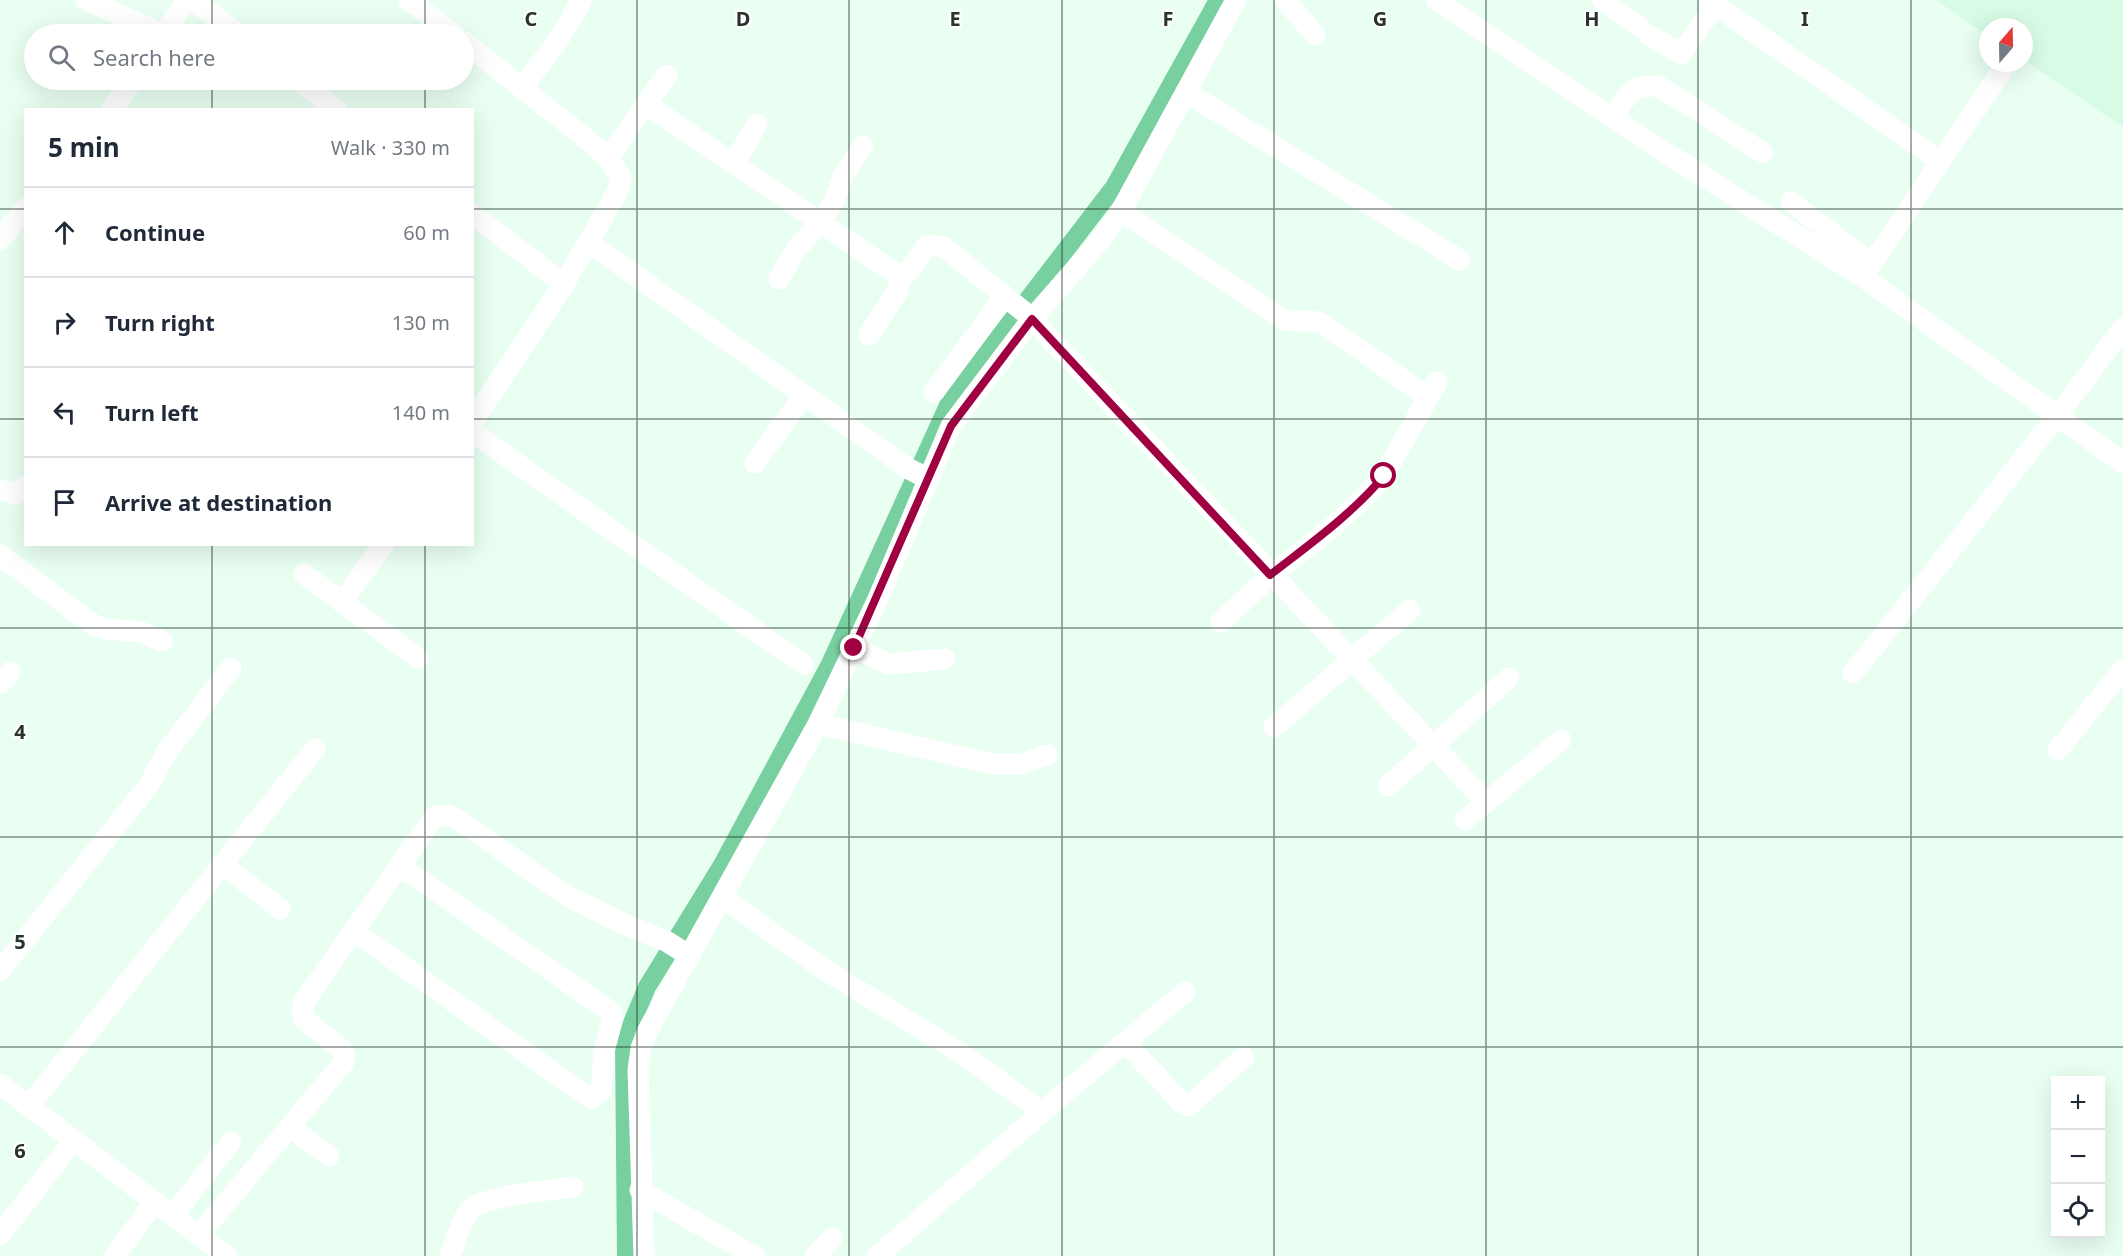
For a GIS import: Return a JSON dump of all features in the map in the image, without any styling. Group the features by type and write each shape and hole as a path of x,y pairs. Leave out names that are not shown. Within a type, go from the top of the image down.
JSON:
{"street":[{"path":"86,0 140,24"},
{"path":"170,24 187,0"},
{"path":"192,0 225,24"},
{"path":"409,0 441,24"},
{"path":"523,87 559,39 582,0"},
{"path":"934,392 1020,308 1100,241 1121,211 1236,0"},
{"path":"1285,0 1315,35"},
{"path":"1436,0 1612,117 1867,270"},
{"path":"1602,0 1644,31 1681,54 1712,3 1939,160"},
{"path":"474,50 608,158 621,178 619,189 564,284 474,419"},
{"path":"1867,270 1939,160 2001,72"},
{"path":"608,158 667,75"},
{"path":"1612,117 1634,88 1646,85 1660,87 1762,152"},
{"path":"112,108 125,90"},
{"path":"311,90 333,108"},
{"path":"1186,92 1460,260"},
{"path":"646,104 892,272 902,275 908,272 927,245 936,244 944,247 1020,308 1486,802"},
{"path":"735,163 757,124"},
{"path":"780,279 796,249 820,222 834,201 843,176 862,147"},
{"path":"1791,202 1867,270 2123,463"},
{"path":"0,240 24,210"},
{"path":"1121,211 1282,319 1293,322 1310,319 1323,324 1433,390 1384,476 1370,493 1328,531 1270,575 1221,622"},
{"path":"474,216 564,284"},
{"path":"588,242 920,475"},
{"path":"869,335 897,292 902,275"},
{"path":"644,1256 640,1190 638,1070 641,1048 648,1030 680,950 723,898 818,724 854,648 920,475 1020,308"},
{"path":"1853,673 2058,415 2123,328"},
{"path":"755,463 804,395"},
{"path":"474,433 803,664"},
{"path":"0,490 15,494 24,487"},
{"path":"342,602 383,546"},
{"path":"0,555 92,624 106,629 141,632 162,641"},
{"path":"304,574 418,658"},
{"path":"1274,727 1410,610"},
{"path":"854,648 889,664 945,659"},
{"path":"0,971 149,785 166,753 231,668"},
{"path":"2058,750 2123,669"},
{"path":"1388,786 1509,678"},
{"path":"818,724 993,764 1021,764 1047,755"},
{"path":"1465,820 1561,740"},
{"path":"29,1106 315,749"},
{"path":"199,1235 344,1062 345,1056 341,1049 303,1018 301,1011 303,1003 355,932 426,825 434,817 448,815 567,896 680,950"},
{"path":"224,865 280,909"},
{"path":"355,932 584,1094 592,1098 601,1091 604,1051 613,1018 611,1012 400,866"},
{"path":"723,898 825,970 964,1055 1042,1112"},
{"path":"878,1256 1042,1112 1185,992"},
{"path":"1125,1042 1181,1102 1188,1106 1244,1057"},
{"path":"0,1084 226,1256"},
{"path":"290,1127 328,1156"},
{"path":"0,1235 74,1140"},
{"path":"173,1215 231,1142"},
{"path":"450,1256 470,1210 477,1205 498,1199 573,1187"},
{"path":"640,1190 754,1256"},
{"path":"115,1256 155,1201"},
{"path":"815,1256 832,1238"}],"shaded area":[{"path":"1936,0 2123,0 2123,127 2033,66 2033,18 1979,18 1979,30"}],"waterway":[{"path":"626,1256 624,1042 647,987 722,865 830,664 950,401 1114,187 1218,0"}],"route":[{"path":"854,648 877,601 951,426 1032,319 1270,575 1328,531 1370,493 1384,476"}]}
